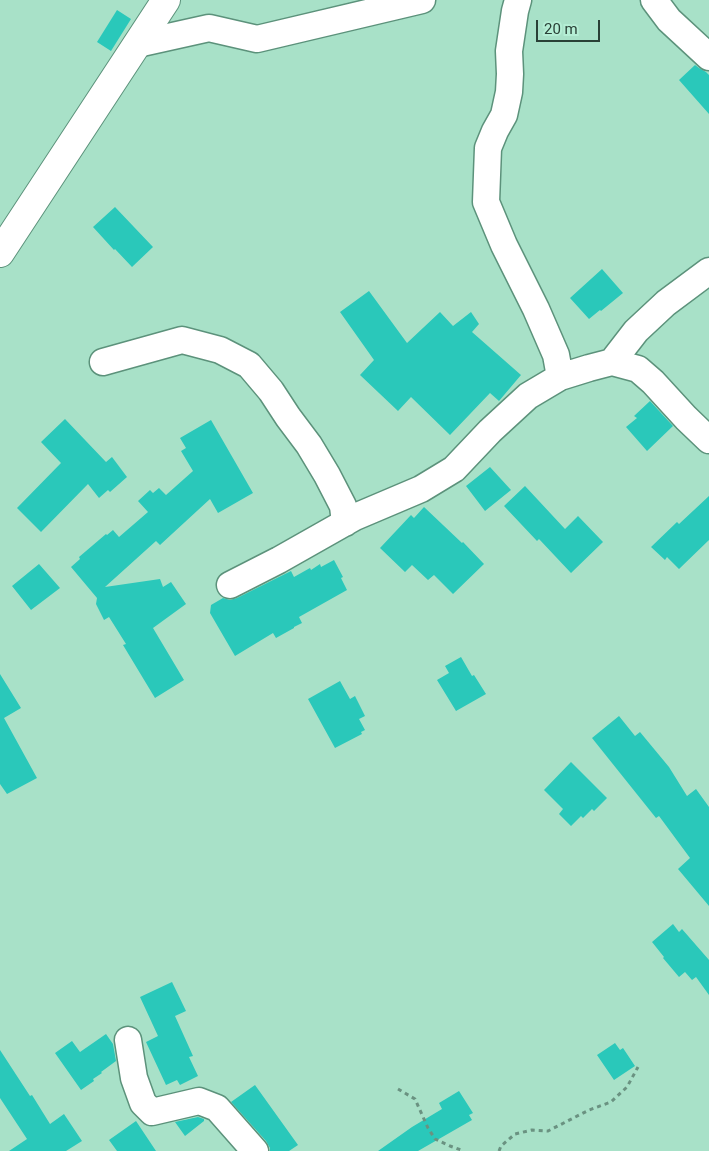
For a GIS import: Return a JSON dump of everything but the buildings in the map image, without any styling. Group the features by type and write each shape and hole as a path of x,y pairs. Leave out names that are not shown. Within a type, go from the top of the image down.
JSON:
{"main road":[{"path":"0,253 166,0"}],"street":[{"path":"137,44 209,28 257,39 422,0"},
{"path":"518,0 509,51 509,92 504,116 488,148 486,202 504,245 536,309 556,355 560,376"},
{"path":"654,0 669,20 709,57"},
{"path":"612,362 636,331 666,303 709,271"},
{"path":"103,362 182,340 220,350 249,365 271,391 327,475 343,506 345,523"},
{"path":"230,585 355,517 421,489 454,469 490,431 528,396 560,376 612,362 638,369 709,440"},
{"path":"128,1040 134,1078 143,1103 152,1112 199,1101 216,1108 255,1151"}],"path":[{"path":"499,1151 500,1146 515,1134 532,1130 548,1131 589,1110 611,1102 627,1087 638,1067"},
{"path":"398,1089 415,1100 435,1139 464,1151"}]}
